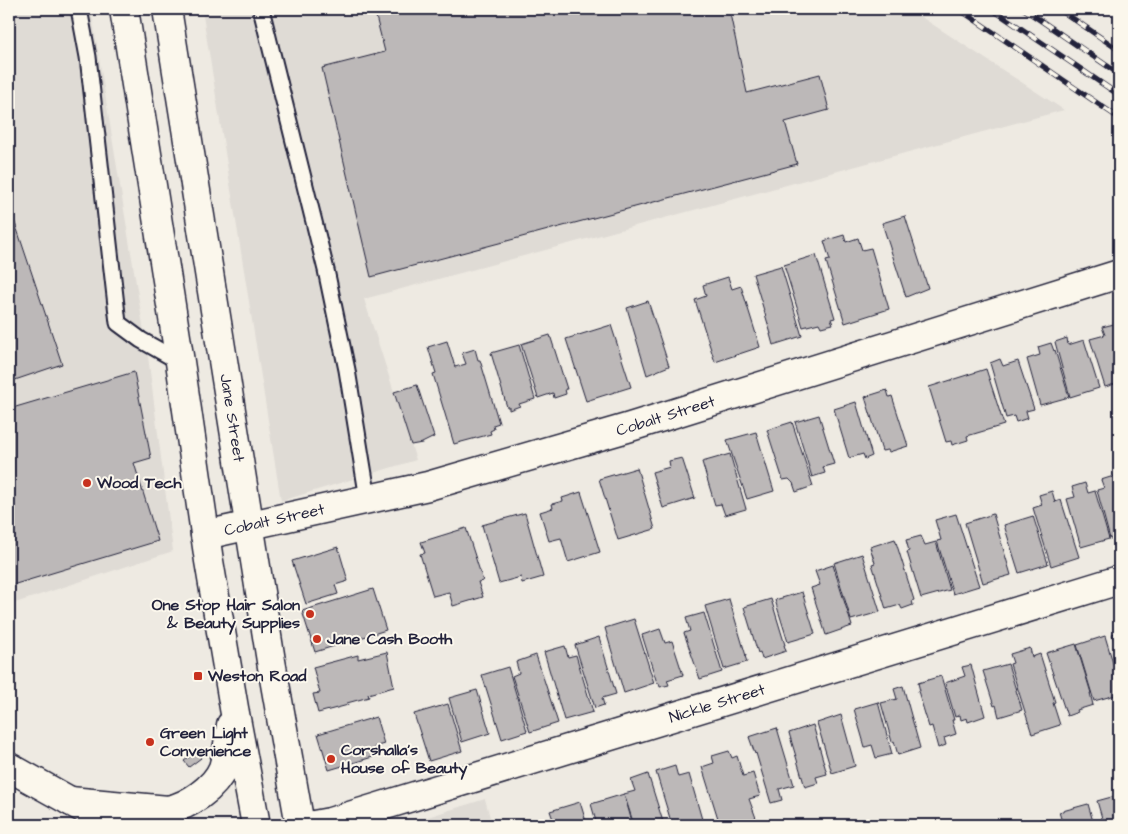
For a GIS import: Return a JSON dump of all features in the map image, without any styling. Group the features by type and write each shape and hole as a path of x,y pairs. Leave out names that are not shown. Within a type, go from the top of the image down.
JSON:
{"main road":[{"path":"124,9 180,362 205,535 256,825"},
{"name":"Jane Street","path":"167,9 271,661 300,825"},
{"name":"Cobalt Street","path":"205,535 428,486 617,430 1119,274"},
{"name":"Nickle Street","path":"314,825 330,822 1119,580"},
{"path":"70,801 168,810 188,804 219,775 234,708"},
{"path":"9,767 114,825"}],"lane":[{"path":"79,9 88,56 118,323 141,340 180,362"},
{"path":"261,9 328,279 347,370 368,499"}],"shaded area":[{"path":"9,9 91,9 148,356 173,551 9,605"},
{"path":"202,9 909,9 1064,110 364,299 416,460 281,501"},
{"path":"485,799 492,825 402,825"}],"building":[{"path":"374,9 729,9 747,93 820,74 829,110 785,122 797,164 371,277 322,68 385,52"},
{"path":"9,205 62,364 9,382"},
{"path":"905,216 928,288 906,297 882,223"},
{"path":"844,235 846,242 858,238 862,250 871,248 889,309 845,323 826,261 830,260 824,241"},
{"path":"816,255 835,318 831,319 833,324 821,327 819,323 803,327 784,265"},
{"path":"781,266 802,336 773,345 753,274"},
{"path":"728,277 732,289 741,286 760,347 715,362 695,300 706,296 703,285"},
{"path":"648,301 669,366 647,375 627,308"},
{"path":"1114,324 1117,330 1119,330 1119,387 1116,388 1115,384 1105,387 1090,339 1105,335 1102,327"},
{"path":"611,325 631,387 586,401 566,339"},
{"path":"550,335 567,389 565,389 566,394 554,398 553,393 538,398 521,344"},
{"path":"1067,338 1068,345 1084,340 1099,388 1070,397 1055,342"},
{"path":"447,341 455,367 466,364 462,353 475,349 499,423 493,425 494,429 490,431 491,434 454,444 433,374 436,373 428,347"},
{"path":"1051,343 1055,350 1069,397 1040,405 1027,359 1040,355 1038,347"},
{"path":"519,345 535,399 519,404 520,406 509,410 491,353"},
{"path":"1000,359 1003,366 1018,361 1034,409 1026,411 1028,418 1016,422 1014,416 1006,418 990,363"},
{"path":"986,369 1004,425 967,436 968,440 952,445 951,441 946,442 929,387"},
{"path":"134,372 151,458 134,463 158,541 9,586 9,409"},
{"path":"417,385 434,437 422,443 411,445 394,392"},
{"path":"887,390 889,397 892,396 908,446 889,452 888,450 882,451 865,397"},
{"path":"856,402 872,456 865,459 863,454 849,458 834,409"},
{"path":"819,415 834,464 823,467 825,473 812,477 795,422"},
{"path":"792,422 813,486 796,492 793,483 789,479 783,480 767,430"},
{"path":"756,432 774,491 747,499 727,440"},
{"path":"730,454 746,509 725,515 721,504 715,505 702,462"},
{"path":"682,458 695,498 663,508 652,472 670,467 669,461"},
{"path":"637,468 655,529 618,540 599,479"},
{"path":"1117,475 1119,484 1119,543 1114,545 1112,539 1110,539 1097,490 1104,488 1101,480"},
{"path":"1085,483 1088,493 1095,491 1109,539 1081,547 1067,499 1075,497 1072,487"},
{"path":"1052,491 1055,502 1061,500 1079,557 1051,566 1033,508 1042,505 1039,495"},
{"path":"581,492 600,552 568,562 561,538 549,541 540,512 553,508 552,504 563,501 562,498"},
{"path":"525,513 543,577 522,583 521,577 499,583 482,525"},
{"path":"956,514 979,586 953,594 937,541 941,540 935,520"},
{"path":"993,514 1011,575 983,583 965,523"},
{"path":"1033,516 1048,564 1019,573 1004,525"},
{"path":"466,528 483,581 478,582 483,597 453,606 449,592 433,596 420,554 425,553 421,542"},
{"path":"921,536 925,545 936,542 950,590 921,598 907,552 909,551 906,540"},
{"path":"895,539 914,600 912,601 913,605 902,609 900,605 886,609 872,564 875,563 870,547"},
{"path":"338,547 348,581 335,585 338,594 306,604 292,561"},
{"path":"862,554 880,612 851,620 834,563"},
{"path":"833,565 852,626 826,635 811,588 820,585 815,571"},
{"path":"373,589 386,630 315,652 302,611"},
{"path":"802,592 815,634 788,642 775,600"},
{"path":"729,599 747,662 724,669 705,606"},
{"path":"771,599 786,651 762,659 760,652 758,653 744,607"},
{"path":"704,613 722,672 700,679 684,633 690,631 686,618"},
{"path":"634,619 654,683 624,693 605,628"},
{"path":"660,629 665,643 672,641 683,675 667,680 669,685 660,687 659,683 657,683 642,635"},
{"path":"1119,632 1119,658 1112,634"},
{"path":"1105,636 1119,683 1119,694 1094,701 1077,645"},
{"path":"599,637 616,694 602,698 604,705 595,708 575,645"},
{"path":"1076,644 1093,705 1077,710 1078,712 1067,716 1046,653"},
{"path":"565,646 568,657 576,655 593,712 564,720 544,652"},
{"path":"1030,648 1032,657 1040,654 1060,725 1032,734 1010,664 1013,663 1010,654"},
{"path":"387,652 394,687 368,694 369,697 347,703 348,705 318,713 313,694 320,693 313,667 358,655 358,659"},
{"path":"536,655 558,723 530,732 512,676 519,673 516,662"},
{"path":"1008,664 1022,710 999,717 983,671"},
{"path":"971,665 985,716 968,722 967,718 961,720 960,715 955,717 945,683 965,676 962,667"},
{"path":"508,667 527,731 502,739 482,675"},
{"path":"941,676 954,720 952,720 956,734 944,738 946,745 938,748 932,726 929,727 918,691 920,691 918,683"},
{"path":"903,686 920,748 898,755 894,741 892,742 881,703 897,699 894,689"},
{"path":"477,690 490,733 462,742 449,698"},
{"path":"878,702 892,754 876,758 872,745 865,747 854,709"},
{"path":"448,704 462,751 429,761 414,714"},
{"path":"841,715 855,766 832,773 817,723"},
{"path":"376,717 384,744 374,747 376,756 329,770 318,734"},
{"path":"813,725 827,774 816,777 818,783 805,787 789,733"},
{"path":"777,728 794,785 779,789 782,800 771,803 756,753 749,737"},
{"path":"729,751 732,758 737,756 743,776 753,773 760,796 749,799 756,818 733,825 720,825 702,767 714,763 712,756"},
{"path":"196,752 201,758 189,767 184,761"},
{"path":"675,766 678,777 689,774 702,825 672,825 656,772"},
{"path":"648,774 664,825 634,825 624,794 635,791 631,780"},
{"path":"624,794 633,825 597,825 591,804"},
{"path":"1119,795 1119,825 1104,825 1097,801"},
{"path":"580,802 587,825 555,825 550,811"},
{"path":"1088,804 1094,825 1063,825 1059,812"},
{"path":"431,820 433,825 413,825"},
{"path":"538,820 540,825 523,825"}],"railway":[{"path":"959,9 1119,118"},
{"path":"992,9 1119,95"},
{"path":"1024,9 1119,74"},
{"path":"1059,9 1119,50"}],"place":[{"name":"Wood Tech","path":"87,483"},
{"name":"One Stop Hair Salon & Beauty Supplies","path":"310,614"},
{"name":"Jane Cash Booth","path":"317,639"},
{"name":"Weston Road","path":"198,676"},
{"name":"Green Light Convenience","path":"150,742"},
{"name":"Corshalla's House of Beauty","path":"331,759"}]}
